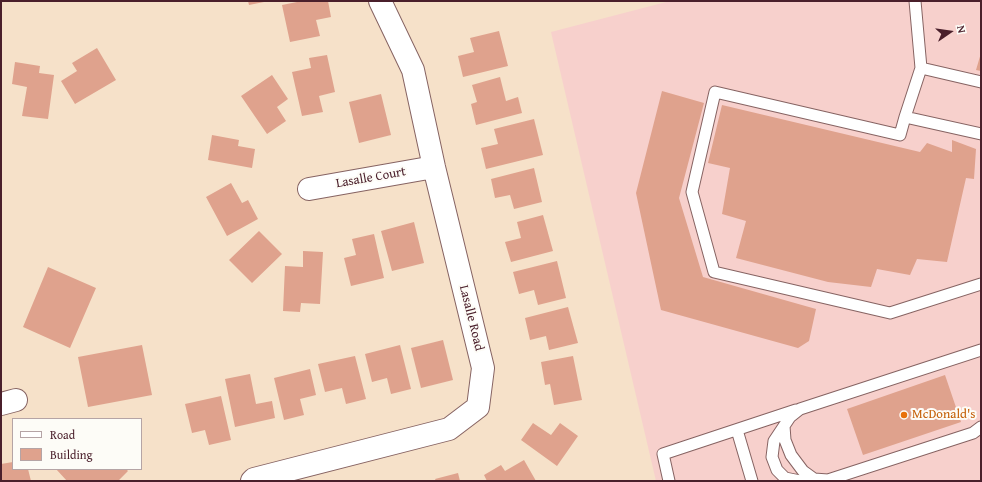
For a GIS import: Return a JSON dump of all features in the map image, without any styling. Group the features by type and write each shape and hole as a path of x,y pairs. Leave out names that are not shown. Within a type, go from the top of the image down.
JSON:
{"street":[{"name":"Lasalle Road","path":"252,481 261,477 449,429 478,407 483,368 434,167 413,70 380,1"},
{"name":"Lasalle Court","path":"308,189 434,167"}],"lane":[{"path":"915,1 921,68 900,135 715,92 692,192 714,272 890,313 981,284"},
{"path":"921,68 981,82"},
{"path":"905,117 981,134"},
{"path":"669,481 663,454 981,350"},
{"path":"800,408 790,417 774,441 772,457 776,470 785,478 800,481 814,479 827,481 973,432 981,427"},
{"path":"784,426 785,440 790,455 803,471 814,479"},
{"path":"737,430 752,481"}],"shaded area":[{"path":"670,1 981,1 981,481 656,481 551,32"}],"building":[{"path":"248,1 264,1 264,2 249,5"},
{"path":"302,1 328,1 331,17 316,20 320,36 290,42 282,5"},
{"path":"499,31 508,66 463,77 458,56 474,52 470,38"},
{"path":"97,48 116,80 75,104 61,81 77,71 72,63"},
{"path":"981,53 981,71 976,70"},
{"path":"327,55 335,92 319,96 323,112 302,116 292,72 311,68 309,58"},
{"path":"15,62 40,66 39,73 54,75 48,119 22,116 27,87 12,84"},
{"path":"272,75 288,99 277,107 286,121 267,134 241,96"},
{"path":"500,77 506,101 518,97 522,113 476,125 471,104 477,102 472,85"},
{"path":"662,91 704,103 679,198 703,277 816,309 809,341 798,348 661,310 636,193"},
{"path":"381,94 391,135 359,143 349,102"},
{"path":"722,105 920,152 927,143 952,152 952,140 976,149 974,179 966,178 947,262 917,259 910,275 877,269 871,287 828,282 736,258 746,221 722,214 730,168 708,163"},
{"path":"534,119 543,155 486,169 481,148 498,144 494,129"},
{"path":"212,135 239,140 238,146 255,149 252,168 208,160"},
{"path":"534,168 542,202 514,209 510,195 495,198 491,179"},
{"path":"231,183 242,203 248,200 258,219 227,236 206,197"},
{"path":"543,215 553,251 511,262 505,242 521,238 517,222"},
{"path":"414,222 424,263 392,271 381,231"},
{"path":"259,231 282,254 252,283 229,260"},
{"path":"374,234 384,278 351,286 344,258 356,255 352,239"},
{"path":"303,251 323,252 320,304 301,303 300,312 283,311 285,266 303,267"},
{"path":"557,261 566,298 538,305 534,290 519,294 513,272"},
{"path":"48,267 96,288 70,348 23,327"},
{"path":"568,307 578,343 549,350 546,336 530,340 525,318"},
{"path":"443,340 453,380 421,388 411,348"},
{"path":"142,345 152,395 88,407 78,357"},
{"path":"400,345 411,389 391,394 387,378 372,382 365,354"},
{"path":"355,356 366,399 346,404 342,388 325,392 318,364"},
{"path":"573,356 582,400 554,405 550,384 545,385 541,362"},
{"path":"310,369 316,395 300,399 304,415 284,420 274,378"},
{"path":"250,374 256,404 272,401 275,418 235,427 225,379"},
{"name":"McDonald's","path":"945,375 961,422 863,455 847,409"},
{"path":"221,396 231,440 209,445 205,430 192,433 185,404"},
{"path":"533,423 551,435 560,423 578,436 557,466 521,440"},
{"path":"524,460 536,481 487,481 484,475 501,465 505,471"},
{"path":"12,462 12,470 28,470 31,481 1,481 1,464"},
{"path":"57,470 128,471 118,481 67,481"},
{"path":"458,473 460,481 436,481 435,479"}],"place":[{"name":"McDonald's","path":"904,415"}]}
